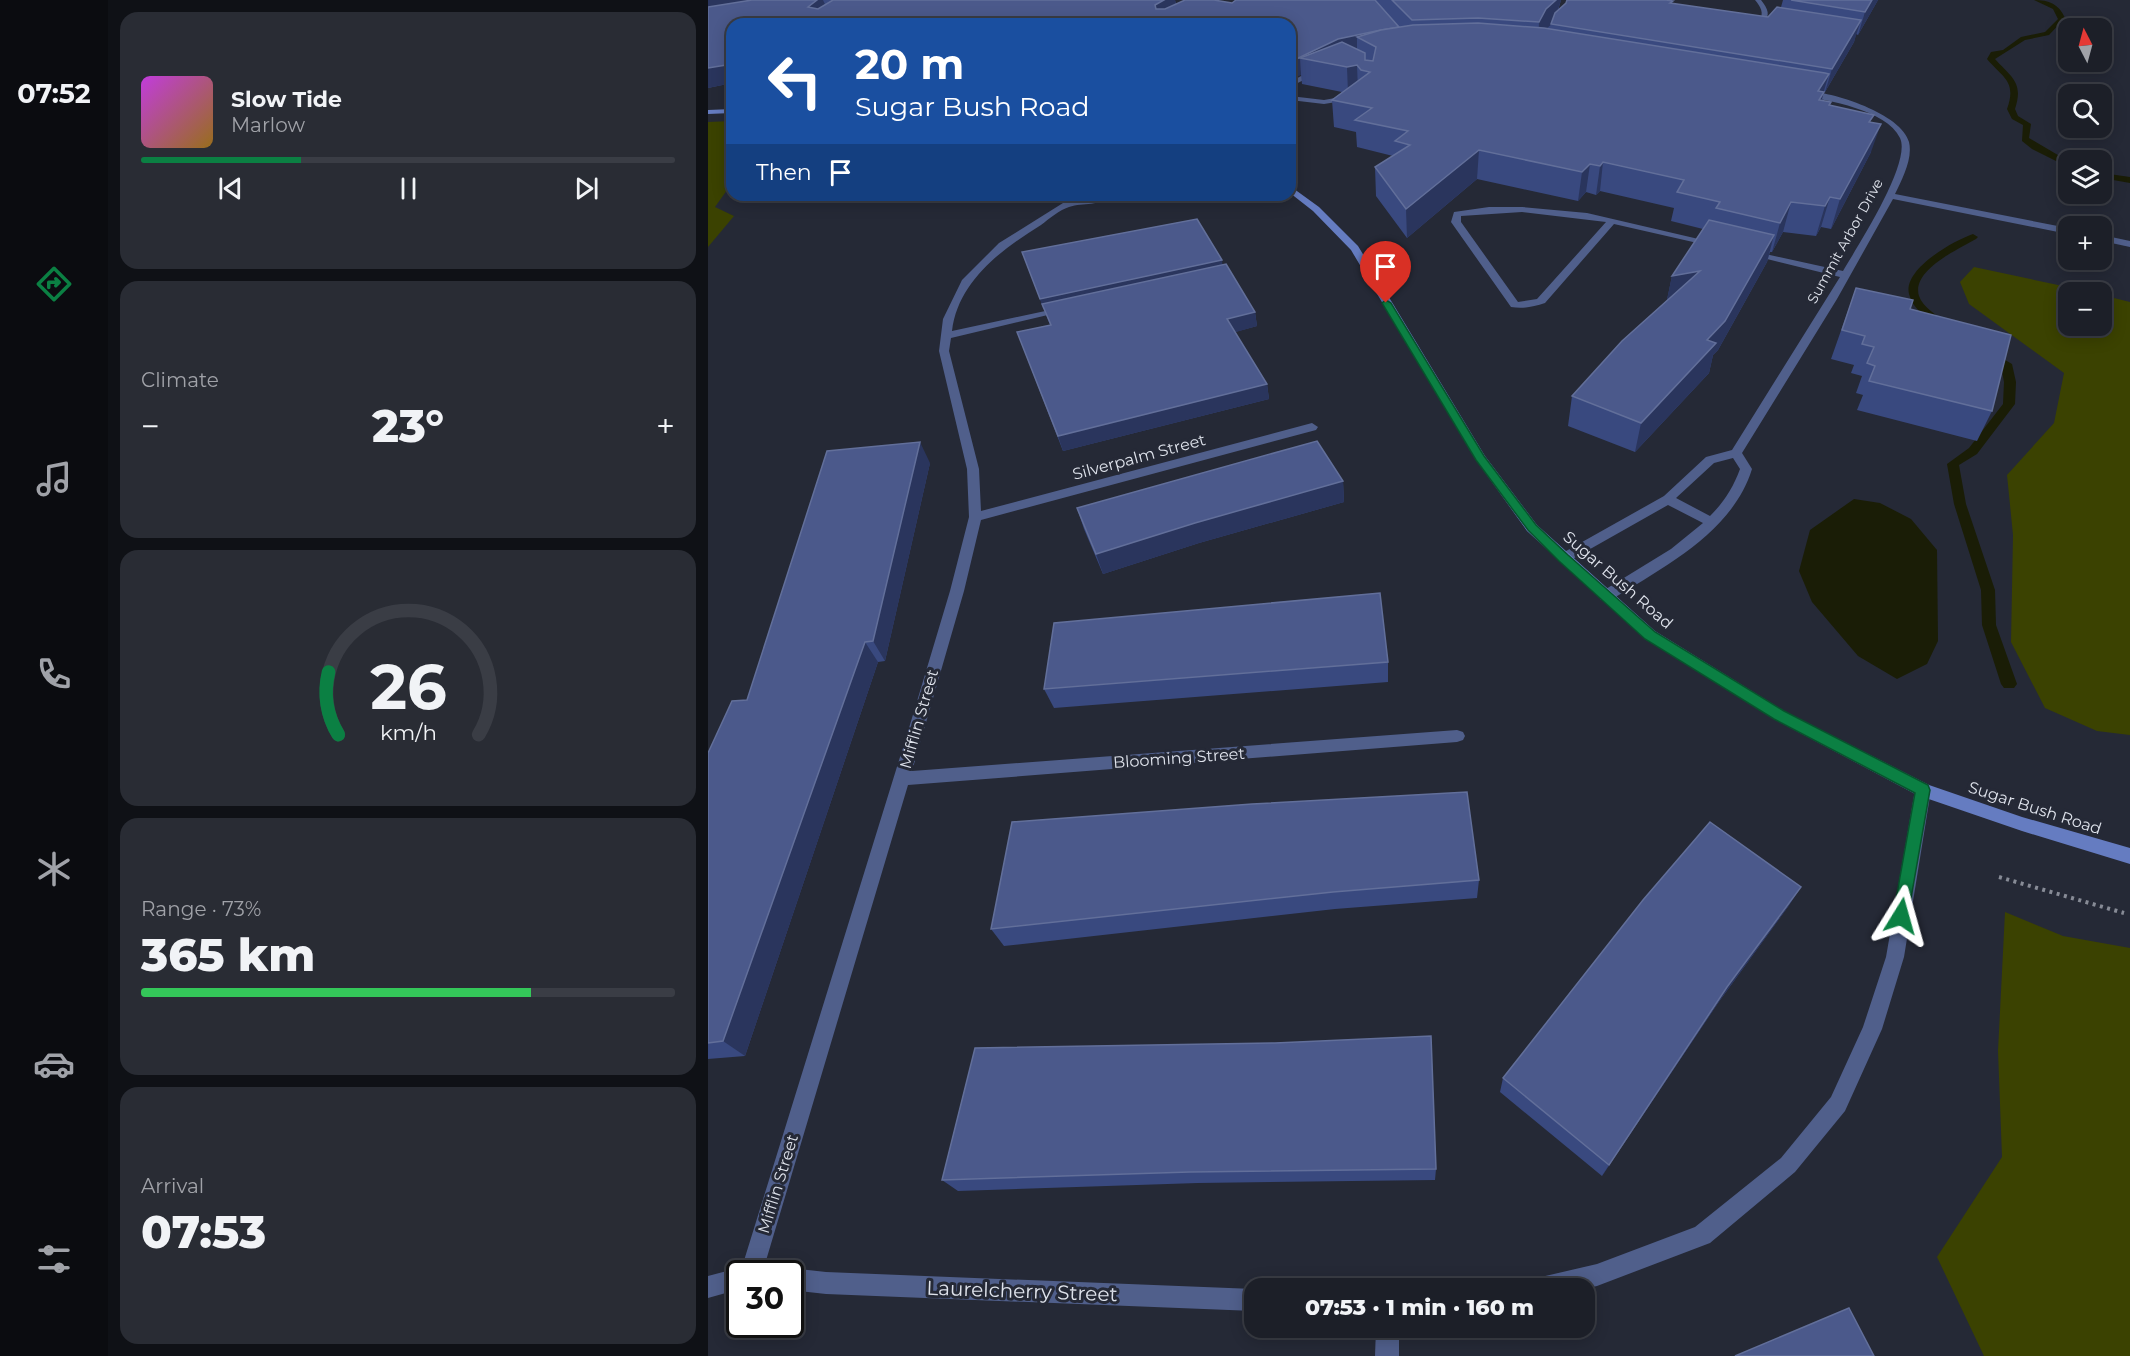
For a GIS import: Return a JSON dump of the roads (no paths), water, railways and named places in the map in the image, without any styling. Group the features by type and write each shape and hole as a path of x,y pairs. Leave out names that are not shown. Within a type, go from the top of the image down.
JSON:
{"street":[{"path":"1758,0 1767,14 1761,22"},
{"path":"1738,19 1771,24"},
{"path":"1296,82 1331,64"},
{"name":"Summit Arbor Drive","path":"1736,453 1846,274 1890,196 1904,160 1906,147 1903,135 1889,123 1843,101 1797,92"},
{"path":"1296,98 1338,101 1357,95"},
{"path":"708,112 726,111"},
{"name":"Sugar Bush Road","path":"1296,193 1316,208 1355,248 1480,458 1532,528 1650,635 1779,715 1923,790 2022,824 2130,856"},
{"path":"1890,196 2058,229"},
{"name":"Mifflin Street","path":"755,1260 957,591 975,518 973,469 946,366 944,336 959,293 989,256 1017,234 1068,201"},
{"path":"1611,222 1541,301 1521,305 1515,305 1456,222 1457,214 1514,207 1611,222 1722,246"},
{"path":"2112,240 2130,244"},
{"path":"1734,249 1846,274"},
{"path":"944,336 1073,308"},
{"name":"Silverpalm Street","path":"975,518 1312,427"},
{"path":"1564,558 1608,536 1668,499 1710,460 1736,453 1746,469 1736,494 1712,523 1675,551 1606,596"},
{"path":"1668,499 1712,523"},
{"name":"Blooming Street","path":"901,779 1457,736"},
{"path":"1584,1278 1702,1235 1788,1165 1838,1104 1872,1029 1895,957 1923,790"},
{"name":"Laurelcherry Street","path":"804,1280 826,1283 1244,1300"},
{"path":"708,1287 726,1282"},
{"path":"1387,1356 1388,1338"}],"waterway":[{"path":"2037,0 2056,8 2062,18 2047,34 2023,38 2005,51 1994,54 1991,59 2014,85 2015,92 2011,109 2015,117 2027,124 2025,139 2058,159"},
{"path":"2112,177 2130,180"},
{"path":"1940,323 1922,309 1914,296 1913,284 1929,264 1973,237"},
{"path":"1988,353 2006,364 2010,382 2009,404 1973,451 1953,464 1960,504 1988,590 1989,625 2009,684"}]}
